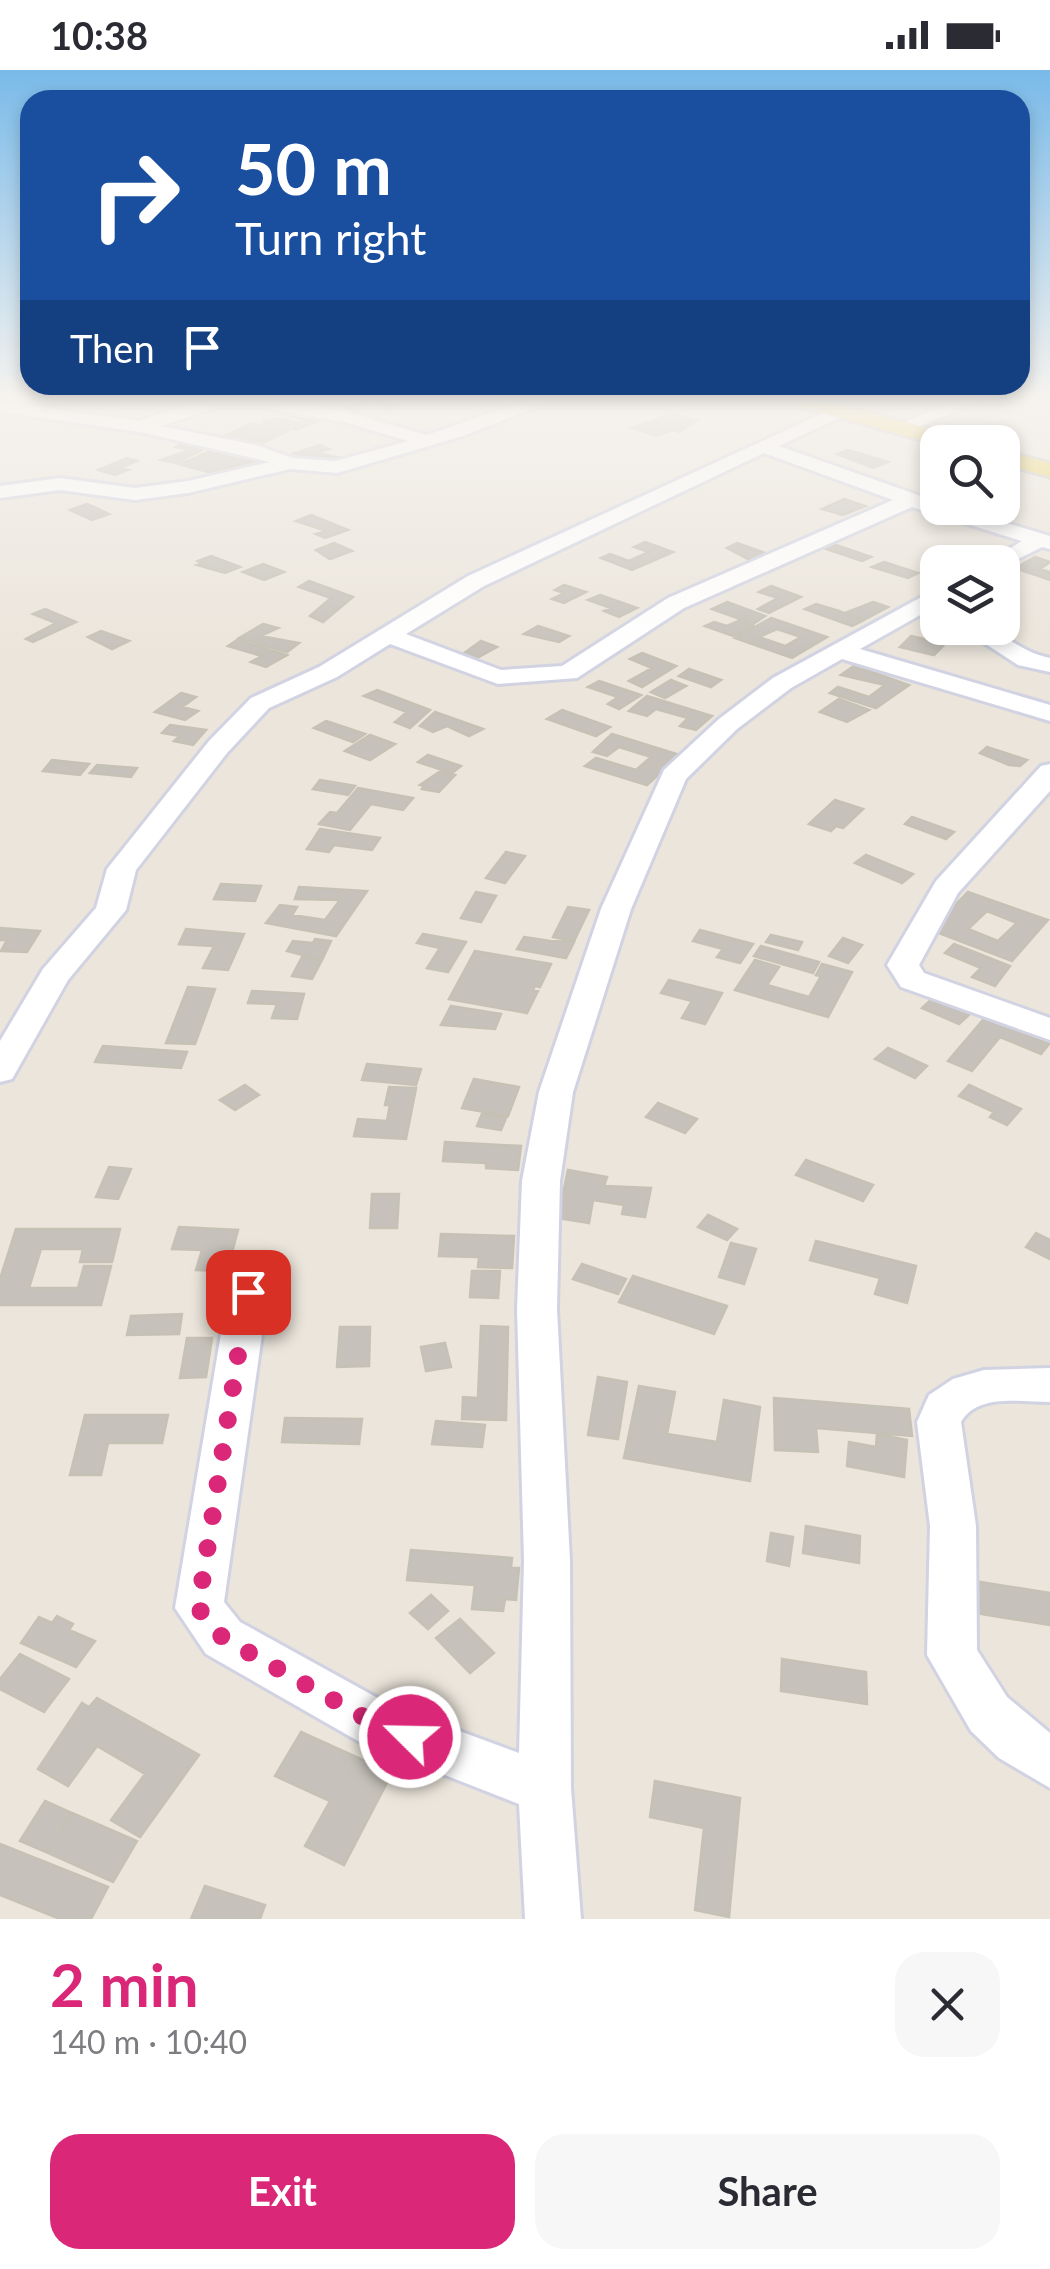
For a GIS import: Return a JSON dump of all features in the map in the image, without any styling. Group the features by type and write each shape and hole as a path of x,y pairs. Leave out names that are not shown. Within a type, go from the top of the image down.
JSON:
{"street":[{"path":"0,492 60,484 104,493 160,492 208,481"},
{"path":"0,1071 54,976 111,910 122,869 218,747 260,703 328,672 476,581 687,481"},
{"path":"859,481 1045,542"},
{"path":"391,636 498,677 568,673 676,603 911,500"},
{"path":"1020,553 1045,542"},
{"path":"553,1919 545,1788 547,1561 537,1309 541,1182 556,1092 616,910 674,776 782,682 920,607"},
{"path":"1001,645 1026,660 1050,665"},
{"path":"838,650 1050,714"},
{"path":"1050,772 952,881 915,937 903,966 912,980 1050,1030"},
{"path":"248,1292 198,1608 223,1638 376,1724 545,1788"},
{"path":"1050,1385 966,1392 950,1398 941,1409 939,1422 954,1526 952,1655 989,1714 1017,1741 1050,1764"}],"building":[{"path":"844,499 865,506 843,515 822,509"},
{"path":"87,504 109,514 92,520 70,510"},
{"path":"311,515 348,530 325,538 316,534 327,531 296,521"},
{"path":"645,542 673,552 632,570 601,558 610,554 629,561 649,552 634,547"},
{"path":"334,543 352,551 330,559 316,550"},
{"path":"737,543 765,553 750,560 727,548"},
{"path":"830,543 871,557 862,561 820,547"},
{"path":"211,556 240,567 225,573 197,565"},
{"path":"1035,557 1050,562 1040,569 1050,572 1050,580 1020,570 1020,565"},
{"path":"884,562 918,573 908,578 872,567"},
{"path":"263,564 284,572 264,580 243,572"},
{"path":"309,581 353,597 323,622 310,616 331,598 299,587"},
{"path":"564,585 586,592 564,603 552,599 564,593 555,590"},
{"path":"771,586 801,597 769,613 758,609 778,598 759,592"},
{"path":"600,595 637,608 619,617 604,611 611,608 588,600"},
{"path":"727,602 765,616 753,624 740,619 746,617 743,615 737,618 712,609"},
{"path":"873,602 888,607 864,620 845,613"},
{"path":"816,604 862,621 852,626 805,609"},
{"path":"45,609 76,622 33,642 26,639 56,623 33,614"},
{"path":"771,618 827,637 792,658 735,638","holes":["777,629 801,637 785,646 759,637"]},
{"path":"738,621 753,626 733,636 705,626 714,622 727,626"},
{"path":"263,624 278,628 260,636 299,643 287,652 239,638"},
{"path":"538,626 569,636 559,642 524,634"},
{"path":"101,631 129,641 112,649 88,637"},
{"path":"911,636 920,638 920,645 943,646 934,655 900,647"},
{"path":"237,640 287,655 266,667 251,662 262,656 228,646"},
{"path":"481,641 497,647 468,663 456,659"},
{"path":"642,653 676,666 642,687 629,681 652,668 630,659"},
{"path":"854,666 909,685 876,708 830,693 838,687 869,697 885,685 841,675"},
{"path":"689,669 721,680 711,687 679,676"},
{"path":"671,680 686,686 665,698 651,692"},
{"path":"599,681 641,695 619,709 608,704 618,697 588,687"},
{"path":"377,690 430,710 410,728 395,722 407,712 364,696"},
{"path":"181,693 196,697 182,707 198,711 185,720 155,712"},
{"path":"647,696 712,716 696,730 680,726 688,718 656,709 647,716 629,711"},
{"path":"839,699 869,710 847,722 820,712"},
{"path":"562,710 610,727 596,736 547,719"},
{"path":"435,712 483,729 469,736 447,726 433,732 420,726"},
{"path":"326,721 365,734 353,742 314,728"},
{"path":"170,725 206,730 193,745 174,741 180,736 162,733"},
{"path":"612,734 680,755 647,785 585,766 596,758 636,770 651,757 619,747 607,756 593,752"},
{"path":"370,735 395,744 370,760 345,751"},
{"path":"987,747 1027,760 1020,766 1009,765 980,753"},
{"path":"428,755 461,766 452,773 418,762"},
{"path":"52,760 89,764 80,775 43,771"},
{"path":"97,765 137,768 131,777 90,773"},
{"path":"439,772 455,775 439,792 422,789 424,786 420,785"},
{"path":"320,780 355,786 348,795 313,789"},
{"path":"358,788 413,798 403,810 371,804 350,830 319,824 330,812 337,813"},
{"path":"835,800 863,809 843,828 836,826 831,831 809,824"},
{"path":"912,817 954,832 946,839 905,824"},
{"path":"320,829 380,838 372,850 334,845 329,852 307,849"},
{"path":"506,852 525,856 505,883 486,878"},
{"path":"866,855 913,874 902,883 855,863"},
{"path":"221,884 261,886 255,901 214,899"},
{"path":"299,887 367,891 336,936 266,923 280,905 297,907 292,915 325,920 340,900 295,899"},
{"path":"476,892 496,896 481,922 461,918"},
{"path":"968,892 1048,920 1012,961 931,930","holes":["987,911 1017,923 998,941 968,929"]},
{"path":"568,907 589,910 574,941 553,937"},
{"path":"0,928 40,931 27,952 1,951 7,940 0,940"},
{"path":"186,929 244,934 228,970 203,968 214,946 179,944"},
{"path":"700,930 753,944 740,963 717,957 723,949 693,941"},
{"path":"423,934 466,942 448,972 427,968 440,948 417,943"},
{"path":"771,935 802,942 798,950 766,942"},
{"path":"524,937 574,942 566,958 517,949"},
{"path":"843,938 862,945 848,963 829,956"},
{"path":"315,939 331,941 322,960 287,951 293,941 313,943"},
{"path":"954,944 1010,966 995,986 972,977 981,968 945,953"},
{"path":"761,946 819,962 813,973 754,956"},
{"path":"475,951 551,964 540,987 533,990 538,991 527,1013 449,999"},
{"path":"302,957 322,960 312,979 292,976"},
{"path":"755,960 779,967 767,985 809,997 821,976 816,975 822,964 852,972 828,1017 735,990"},
{"path":"669,980 722,993 705,1024 682,1018 692,1001 661,993"},
{"path":"188,987 215,989 195,1044 166,1043"},
{"path":"252,991 304,994 297,1019 272,1018 277,1004 248,1003"},
{"path":"934,997 971,1013 959,1024 922,1008"},
{"path":"451,1006 501,1014 495,1029 441,1025"},
{"path":"988,1014 1011,1023 1007,1027 1049,1044 1041,1054 1000,1037 972,1071 948,1061"},
{"path":"103,1046 187,1052 181,1068 95,1062"},
{"path":"888,1048 927,1066 915,1078 875,1059"},
{"path":"367,1064 421,1069 416,1085 362,1080"},
{"path":"474,1079 519,1087 508,1116 462,1108"},
{"path":"245,1085 259,1095 235,1110 220,1100"},
{"path":"969,1085 1021,1109 1007,1125 990,1117 994,1112 959,1096"},
{"path":"389,1087 416,1088 406,1139 354,1136 358,1119 387,1121"},
{"path":"658,1103 697,1119 685,1133 646,1117"},
{"path":"482,1114 506,1118 501,1130 477,1126"},
{"path":"445,1142 521,1146 518,1170 486,1168 486,1163 443,1161"},
{"path":"806,1160 873,1185 863,1201 796,1175"},
{"path":"109,1167 131,1169 118,1199 96,1197"},
{"path":"568,1170 607,1177 604,1186 651,1188 645,1217 622,1214 624,1205 593,1200 589,1223 558,1218"},
{"path":"372,1194 399,1194 397,1228 370,1228"},
{"path":"708,1215 737,1229 727,1240 698,1227"},
{"path":"179,1227 238,1230 227,1271 196,1270 202,1250 172,1249"},
{"path":"16,1229 120,1229 112,1262 80,1262 83,1249 41,1249 29,1288 78,1288 84,1266 111,1266 101,1305 0,1305 0,1279"},
{"path":"1036,1233 1050,1240 1050,1259 1026,1247"},
{"path":"441,1234 514,1236 512,1268 478,1267 479,1257 439,1256"},
{"path":"816,1241 916,1266 907,1303 875,1294 880,1278 810,1260"},
{"path":"731,1243 756,1249 744,1284 719,1277"},
{"path":"582,1264 626,1279 618,1294 573,1279"},
{"path":"472,1271 500,1271 498,1298 470,1297"},
{"path":"633,1276 727,1306 714,1334 619,1302"},
{"path":"182,1314 179,1334 127,1335 131,1316"},
{"path":"481,1326 508,1327 506,1420 462,1419 463,1397 478,1398"},
{"path":"340,1327 370,1327 369,1366 337,1367"},
{"path":"187,1338 212,1338 206,1377 180,1378"},
{"path":"445,1343 451,1367 426,1371 421,1347"},
{"path":"598,1377 627,1382 618,1439 588,1435"},
{"path":"639,1386 675,1392 667,1434 717,1442 724,1400 760,1407 750,1481 624,1458"},
{"path":"774,1398 909,1409 912,1436 816,1428 818,1452 775,1450"},
{"path":"85,1415 168,1415 162,1443 108,1443 101,1475 70,1475"},
{"path":"285,1418 362,1419 359,1444 282,1442"},
{"path":"436,1421 485,1425 482,1447 432,1444"},
{"path":"877,1434 907,1440 904,1477 847,1466 849,1442 876,1447"},
{"path":"806,1526 860,1536 859,1563 803,1553"},
{"path":"771,1533 793,1537 789,1566 767,1561"},
{"path":"411,1550 512,1558 511,1568 519,1568 516,1600 505,1599 503,1611 472,1609 475,1585 407,1580"},
{"path":"974,1581 1050,1593 1050,1625 975,1613"},
{"path":"431,1595 448,1611 428,1629 410,1613"},
{"path":"57,1616 73,1624 69,1630 95,1641 76,1667 21,1643 39,1617 52,1623"},
{"path":"460,1619 494,1653 470,1673 436,1638"},
{"path":"20,1654 69,1679 44,1712 0,1689 0,1679"},
{"path":"782,1659 866,1672 867,1704 781,1691"},
{"path":"97,1698 199,1755 140,1837 111,1820 145,1774 97,1746 68,1786 38,1769 82,1703 89,1707"},
{"path":"301,1732 392,1773 344,1865 305,1846 330,1801 275,1776"},
{"path":"655,1781 740,1798 729,1917 695,1910 704,1828 650,1817"},
{"path":"45,1801 72,1813 48,1853 20,1841"},
{"path":"72,1813 137,1841 113,1882 48,1853"},
{"path":"0,1844 108,1887 91,1919 60,1919 0,1895"},
{"path":"205,1886 265,1905 260,1919 191,1919"}],"route":[{"path":"248,1292 198,1608 223,1638 376,1724 410,1737"}]}
